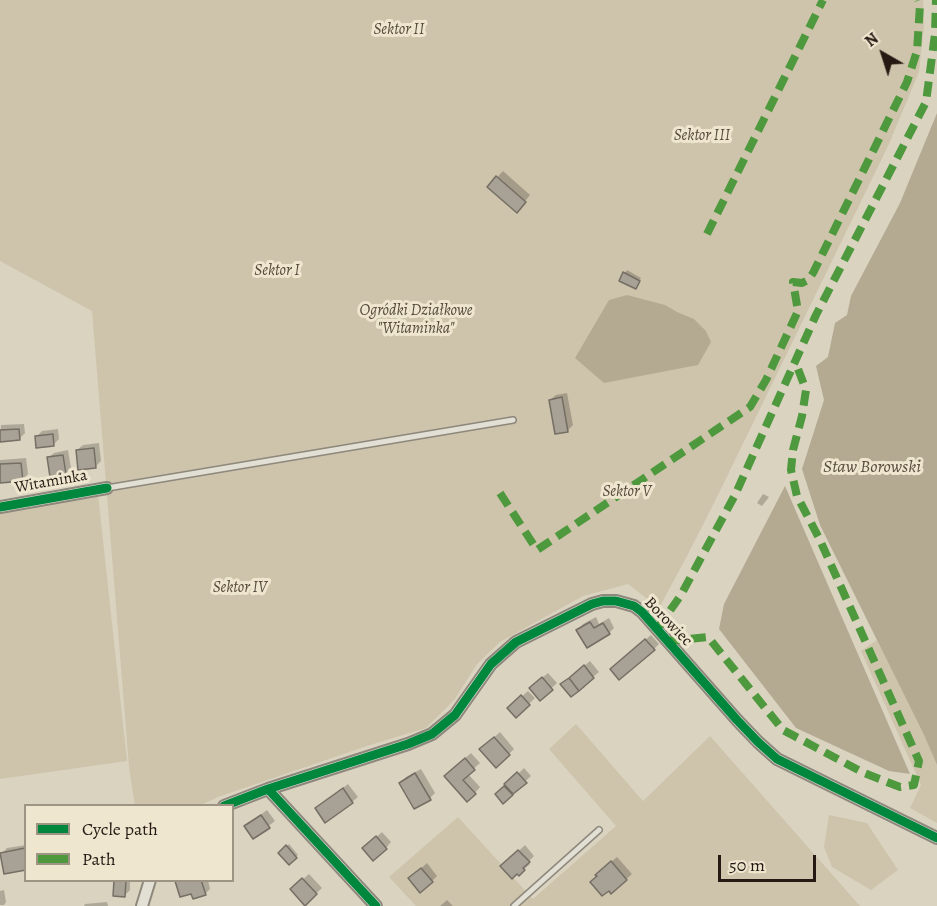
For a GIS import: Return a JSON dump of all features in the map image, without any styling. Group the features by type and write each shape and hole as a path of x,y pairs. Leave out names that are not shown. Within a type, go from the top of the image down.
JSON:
{"street":[{"name":"Witaminka","path":"0,507 107,488"},
{"name":"Borowiec","path":"229,804 432,734 455,715 491,664 516,642 592,604 616,601 634,606 642,612 736,720 777,759 937,838"},
{"path":"268,789 376,906"},
{"path":"142,906 149,882"}],"lane":[{"path":"107,488 513,420"},
{"path":"514,906 599,830"}],"green space":[{"name":"Ogródki Działkowe \"Witaminka\"","path":"0,0 923,0 924,26 919,72 889,144 716,499 659,608 628,584 583,596 500,642 477,664 455,699 426,728 367,746 203,804 135,804 129,767 92,311 0,261"},
{"path":"98,494 127,761 0,779 0,513"},
{"path":"877,640 937,765 937,823 910,808 921,785 861,651"},
{"path":"576,724 643,801 710,736 860,906 416,906 389,877 458,817 533,899 616,826 549,749"},
{"path":"829,815 867,823 898,870 871,890 832,867 824,847"}],"water":[{"name":"Staw Borowski","path":"937,113 937,765 820,525 802,469 824,400 816,366 828,357 835,323 847,315 851,296 900,203"},
{"path":"627,295 665,305 694,319 706,331 711,342 698,365 604,383 575,358 609,300"},
{"path":"785,486 910,774 889,771 796,728 719,629 724,604"}],"building":[{"path":"496,176 526,202 517,213 487,187"},
{"path":"623,272 640,281 636,289 619,281"},
{"path":"562,397 568,432 555,434 549,400"},
{"path":"19,429 20,440 0,442 0,430"},
{"path":"53,434 54,446 36,448 35,436"},
{"path":"94,448 96,468 78,470 76,450"},
{"path":"63,455 66,474 50,477 47,457"},
{"path":"21,463 23,481 0,483 0,464"},
{"path":"590,622 594,628 603,623 610,634 587,648 576,630"},
{"path":"645,639 655,650 619,680 610,669"},
{"path":"584,665 594,678 579,691 569,678"},
{"path":"542,677 553,690 540,701 529,688"},
{"path":"569,678 579,691 571,697 560,684"},
{"path":"521,695 530,705 516,718 507,708"},
{"path":"494,737 510,755 496,768 479,749"},
{"path":"465,758 475,770 463,780 476,794 467,802 444,776"},
{"path":"517,772 527,783 513,794 504,784"},
{"path":"415,773 431,800 414,809 399,783"},
{"path":"504,786 513,795 503,804 495,794"},
{"path":"343,788 353,803 325,823 315,808"},
{"path":"261,815 270,828 253,839 244,826"},
{"path":"376,836 387,849 373,861 362,848"},
{"path":"286,845 297,858 289,865 278,853"},
{"path":"24,848 24,870 4,874 0,853"},
{"path":"518,850 530,862 519,876 517,874 512,879 500,866"},
{"path":"611,861 627,880 611,894 609,891 602,896 590,882"},
{"path":"421,868 433,882 420,893 408,878"},
{"path":"302,878 317,894 305,906 290,889"},
{"path":"114,882 126,882 125,897 113,896"},
{"path":"175,882 202,882 206,895 193,899 191,894 180,897"}],"marked path":[{"path":"707,234 823,0"},
{"path":"500,493 537,550 750,407 766,380 798,311 793,282 802,283 808,280 813,273 907,82 917,51 920,5 918,0"},
{"path":"657,629 681,595 735,495 816,315 926,102 935,34 936,0"},
{"path":"668,641 708,637 783,730 864,773 900,787 914,785 919,761 819,538 797,496 791,470 806,390 795,361"}],"cycle path":[{"path":"0,507 107,488"},
{"path":"229,804 432,734 455,715 491,664 516,642 592,604 616,601 634,606 642,612 737,720 777,759 937,838"},
{"path":"268,789 376,906"}],"park label":[{"name":"Sektor II","path":"399,30"},
{"name":"Sektor III","path":"702,136"},
{"name":"Sektor I","path":"277,271"},
{"name":"Sektor V","path":"627,492"},
{"name":"Sektor IV","path":"240,588"}]}
